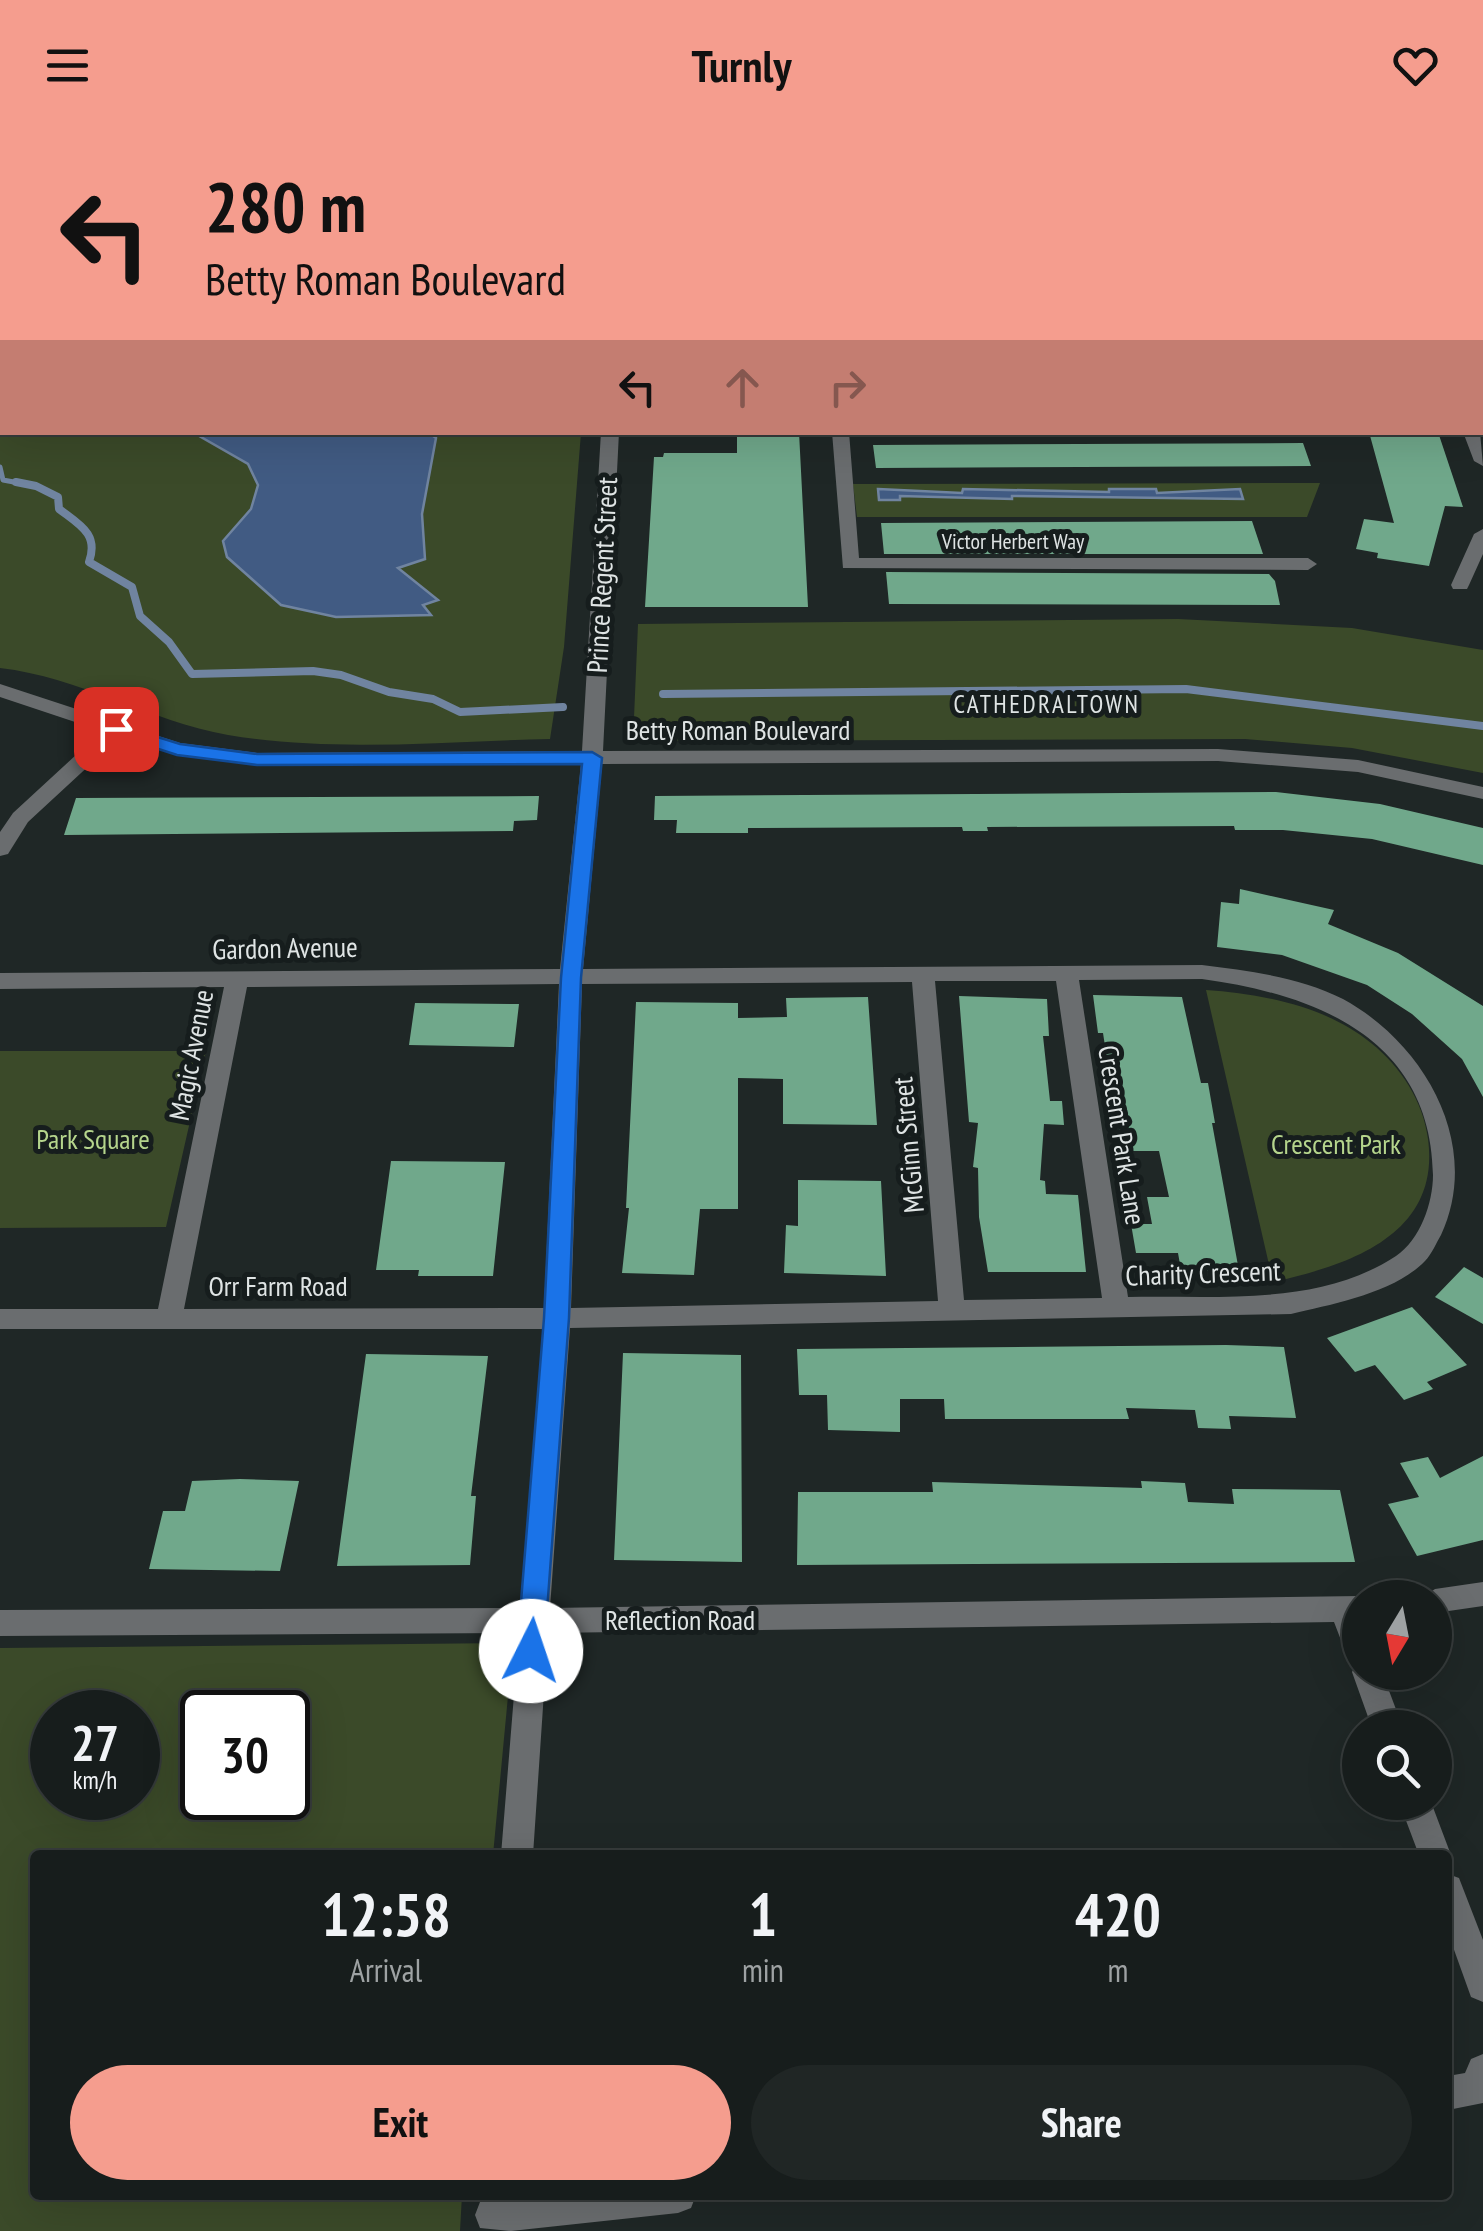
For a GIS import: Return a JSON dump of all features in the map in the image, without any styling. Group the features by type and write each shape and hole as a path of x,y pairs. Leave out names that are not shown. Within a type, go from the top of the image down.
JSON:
{"street":[{"path":"1242,130 1483,130"},
{"name":"Prince Regent Street","path":"517,1850 556,1318 571,978 592,758 610,435"},
{"name":"Victor Herbert Way","path":"840,435 850,564 1308,564"},
{"path":"1472,435 1483,461"},
{"path":"1460,585 1483,534"},
{"name":"Betty Roman Boulevard","path":"0,690 177,749 257,760 1260,756 1358,766 1483,793"},
{"path":"0,849 20,818 116,729"},
{"name":"Charity Crescent","path":"556,1318 1278,1305 1347,1290 1416,1254 1449,1211 1462,1167 1453,1122 1431,1083 1395,1044 1333,1004 1259,980 1202,972 1066,971 571,978"},
{"name":"Crescent Park Lane","path":"1066,971 1117,1308"},
{"name":"McGinn Street","path":"923,974 952,1311"},
{"name":"Gardon Avenue","path":"0,981 571,978"},
{"name":"Magic Avenue","path":"169,1318 236,979"},
{"name":"Orr Farm Road","path":"0,1319 556,1318"},
{"path":"1452,1599 1483,1594"},
{"name":"Reflection Road","path":"0,1623 533,1621 1342,1609"},
{"path":"1422,1820 1433,1850"},
{"path":"1452,1901 1483,1986"},
{"path":"1452,2092 1476,2089 1483,2071"},
{"path":"493,2214 629,2200"}],"green space":[{"path":"0,435 581,435 564,647 550,739 308,744 228,735 171,720 58,680 0,668"},
{"path":"1320,483 1307,517 857,517 853,484"},
{"path":"1178,619 1352,628 1483,650 1483,773 1352,748 1245,739 633,741 638,624"},
{"name":"Crescent Park","path":"1206,990 1271,999 1314,1011 1371,1043 1401,1074 1416,1098 1425,1125 1428,1172 1420,1199 1405,1222 1384,1240 1331,1266 1273,1282"},
{"name":"Park Square","path":"0,1051 206,1051 166,1227 0,1228"},
{"path":"513,1643 493,1850 30,1850 30,2200 462,2200 460,2231 0,2231 0,1648"}],"water":[{"path":"197,435 436,438 422,514 425,559 398,568 438,600 423,605 431,615 336,617 281,605 227,557 223,541 251,509 258,485 248,464"},
{"path":"878,489 962,493 963,489 1156,489 1157,493 1240,489 1243,499 900,496 900,500 879,500"}],"building":[{"path":"737,435 799,435 808,607 645,607 654,457 663,457 664,453 737,453"},
{"path":"1370,435 1439,435 1463,507 1445,506 1429,566 1377,558 1378,553 1356,549 1364,519 1394,523"},
{"path":"1303,443 1311,466 876,468 873,445"},
{"path":"1252,521 1263,554 884,554 881,523"},
{"path":"886,572 1269,574 1275,581 1280,605 889,604"},
{"path":"1276,792 1380,804 1483,828 1483,865 1372,839 1283,830 1235,830 1234,826 987,827 988,831 963,831 962,827 748,828 748,833 676,833 677,820 654,820 655,796"},
{"path":"539,796 537,820 514,821 513,831 64,835 76,798"},
{"path":"1240,889 1334,910 1328,924 1398,953 1483,1006 1483,1097 1462,1059 1412,1014 1367,985 1282,955 1217,947 1221,902 1239,904"},
{"path":"1093,995 1182,997 1201,1083 1208,1083 1239,1271 1181,1270 1178,1253 1136,1253 1131,1224 1152,1224 1147,1197 1169,1197 1159,1151 1122,1151 1112,1059 1107,1059 1103,1033 1098,1033"},
{"path":"959,996 1047,999 1049,1036 1043,1036 1050,1101 1062,1101 1064,1125 1044,1124 1040,1180 1045,1181 1046,1194 1078,1195 1086,1272 988,1272 979,1217 978,1168 973,1167 978,1123 969,1122"},
{"path":"868,997 877,1125 783,1124 783,1079 738,1078 738,1209 700,1209 694,1275 622,1273 629,1208 636,1002 738,1003 738,1018 787,1017 786,998"},
{"path":"415,1003 519,1004 514,1047 409,1045"},
{"path":"391,1161 505,1162 493,1276 418,1276 419,1270 376,1270"},
{"path":"798,1180 881,1181 886,1276 784,1273 786,1225 798,1226"},
{"path":"1464,1267 1483,1278 1483,1324 1435,1297"},
{"path":"1412,1307 1467,1365 1427,1382 1433,1389 1404,1400 1375,1365 1355,1372 1327,1338"},
{"path":"1284,1347 1296,1418 1229,1416 1231,1429 1198,1428 1195,1410 1126,1408 1129,1419 945,1419 944,1399 900,1399 900,1432 828,1430 827,1395 799,1395 797,1349"},
{"path":"623,1353 741,1355 742,1562 614,1560"},
{"path":"366,1354 488,1356 471,1496 476,1496 470,1565 337,1566"},
{"path":"1483,1456 1483,1540 1417,1556 1388,1504 1419,1497 1400,1463 1428,1457 1440,1478"},
{"path":"192,1481 299,1481 280,1571 149,1569 163,1511 185,1511"},
{"path":"1141,1481 1185,1483 1188,1502 1234,1504 1232,1489 1340,1490 1355,1562 797,1565 798,1492 933,1492 932,1482 1142,1488"}],"waterway":[{"path":"0,467 3,480 30,485"},
{"path":"16,482 58,497 59,509 89,537 89,562 132,587 140,616 169,642 192,674 313,671 341,675 389,692 433,699 460,712 563,707"},
{"path":"663,694 1186,689 1483,726"}],"district":[{"name":"CATHEDRALTOWN","path":"1047,704"}],"route":[{"path":"116,729 177,749 257,760 592,758 571,978 556,1318 531,1651"}]}
